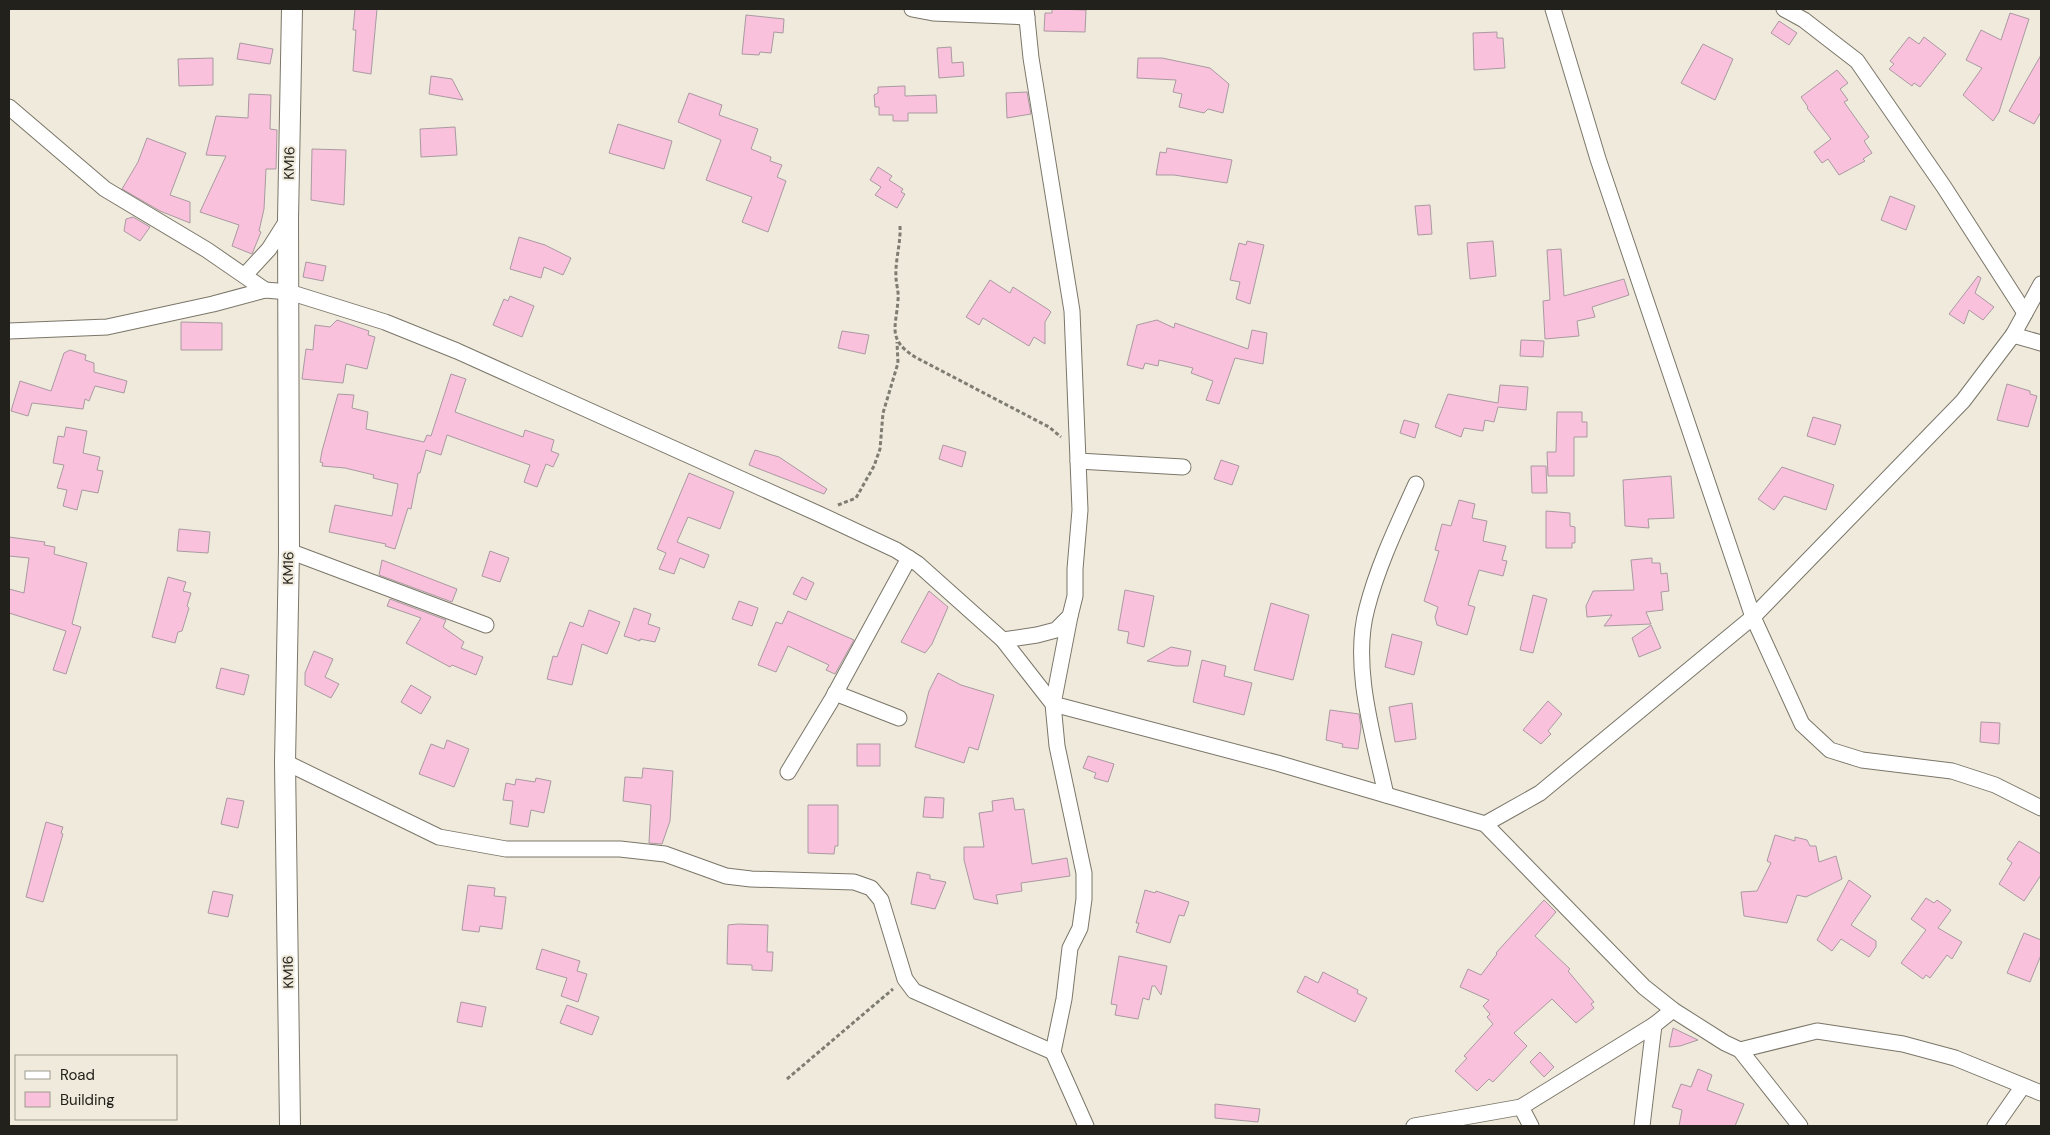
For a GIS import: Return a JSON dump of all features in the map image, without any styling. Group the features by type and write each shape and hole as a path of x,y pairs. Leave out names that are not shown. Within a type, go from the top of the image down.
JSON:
{"street":[{"name":"KM16","path":"290,1126 285,762 288,551 288,219 292,9"},
{"path":"912,9 933,13 1026,13 1031,58 1072,312 1080,510 1075,596 1053,704 1057,746 1084,873 1084,899 1080,928 1070,948 1064,999 1054,1052 1086,1126"},
{"path":"1553,9 1598,159 1753,617 1802,724 1830,750 1862,760 1952,771 1994,785 2041,808"},
{"path":"1784,9 1804,20 1857,61 1944,186 2025,313"},
{"path":"9,107 105,189 245,275 265,290"},
{"path":"245,275 269,249 288,219"},
{"path":"1485,824 1540,793 1753,617 1963,401 2013,335 2041,284"},
{"path":"9,331 107,327 213,304 265,290 289,292 385,322 457,351 819,514 909,558 957,597 1003,640 1053,704 1277,763 1485,824 1644,987 1673,1010 1724,1043 1740,1050 1800,1126"},
{"path":"2013,335 2041,342"},
{"path":"1077,455 1183,467"},
{"path":"1386,795 1363,682 1363,637 1367,609 1384,559 1416,484"},
{"path":"288,551 486,625"},
{"path":"788,772 835,692 909,558"},
{"path":"1003,640 1056,630 1070,616"},
{"path":"835,692 899,718"},
{"path":"285,762 439,838 506,849 620,849 665,854 726,876 751,880 854,882 871,888 880,900 905,978 914,991 1054,1052"},
{"path":"1414,1126 1521,1107 1654,1025 1673,1010"},
{"path":"1642,1126 1654,1025"},
{"path":"1740,1050 1817,1031 1912,1046 1955,1058 2041,1093"},
{"path":"1995,1126 2023,1086"},
{"path":"1521,1107 1531,1126"}],"path":[{"path":"819,514 827,508 856,498 874,466 880,449 883,413 898,363 894,329 899,299 896,277 900,226"},
{"path":"897,342 904,350 915,357 1048,427 1077,455"},
{"path":"787,1079 905,978"}],"building":[{"path":"355,9 377,9 371,74 353,71 356,30 353,30"},
{"path":"1052,9 1086,10 1085,32 1044,31 1045,13 1052,13"},
{"path":"2010,13 2029,19 1999,112 1993,121 1963,95 1982,68 1966,60 1981,30 2001,40"},
{"path":"746,15 784,19 783,33 774,32 771,53 760,52 759,55 742,54"},
{"path":"1779,21 1797,33 1789,45 1771,33"},
{"path":"1497,32 1497,38 1503,38 1505,68 1474,70 1473,33"},
{"path":"1909,37 1919,44 1924,37 1946,54 1920,87 1914,83 1912,86 1889,69 1894,64 1890,61"},
{"path":"240,43 273,49 270,64 237,59"},
{"path":"1703,44 1733,59 1715,100 1681,83"},
{"path":"951,47 952,63 963,62 964,76 939,78 937,48"},
{"path":"2041,55 2041,112 2034,124 2009,111"},
{"path":"213,58 213,85 179,86 178,59"},
{"path":"1138,58 1162,58 1210,68 1229,84 1223,113 1208,109 1204,113 1179,107 1182,94 1173,92 1176,80 1137,78"},
{"path":"1837,70 1848,83 1840,89 1848,100 1844,102 1869,137 1864,141 1872,153 1863,159 1865,161 1839,175 1828,159 1822,163 1814,152 1831,139 1807,108 1801,97"},
{"path":"431,76 452,79 463,100 429,94"},
{"path":"905,86 905,96 936,95 937,113 908,113 908,121 893,121 893,115 879,115 879,107 875,107 874,95 878,93 878,87"},
{"path":"1027,92 1031,114 1007,118 1006,93"},
{"path":"689,93 722,105 719,115 758,129 751,149 771,157 770,161 782,165 777,177 786,181 768,232 742,222 752,197 706,180 721,140 678,122"},
{"path":"249,94 271,95 270,129 277,130 276,169 266,169 264,209 259,231 261,232 252,254 232,246 239,225 200,212 226,156 206,155 216,116 248,118"},
{"path":"618,124 672,141 664,169 609,153"},
{"path":"455,127 457,155 421,157 420,129"},
{"path":"147,138 186,153 170,195 190,202 190,223 160,211 122,189 138,162"},
{"path":"1167,148 1232,160 1227,183 1174,175 1156,175 1160,152 1166,153"},
{"path":"312,149 346,150 344,205 311,200"},
{"path":"878,167 892,176 889,180 903,189 901,192 905,194 897,208 875,195 881,187 870,180"},
{"path":"1890,196 1915,206 1906,230 1881,220"},
{"path":"1430,205 1432,234 1418,235 1415,206"},
{"path":"133,217 150,227 140,241 124,231 126,219"},
{"path":"519,237 545,245 571,258 563,275 544,267 541,278 510,269"},
{"path":"1247,241 1264,245 1250,304 1236,299 1240,282 1230,280 1239,243 1246,245"},
{"path":"1493,241 1496,276 1470,279 1467,243"},
{"path":"1561,249 1564,296 1624,279 1629,295 1592,307 1595,317 1577,321 1579,336 1545,339 1543,301 1550,300 1547,250"},
{"path":"306,262 326,266 323,281 303,277"},
{"path":"1978,276 1981,278 1975,293 1994,307 1983,320 1969,310 1964,324 1949,314"},
{"path":"990,280 1010,293 1013,287 1051,312 1045,322 1045,344 1034,337 1029,346 983,318 979,325 966,317"},
{"path":"510,296 534,306 522,337 493,325 504,299 508,301"},
{"path":"337,320 369,331 368,335 375,337 367,369 346,364 343,383 302,379 306,349 313,350 315,325 330,327"},
{"path":"1157,320 1174,328 1175,323 1248,349 1252,330 1267,333 1263,364 1235,358 1219,404 1206,400 1213,381 1191,373 1193,368 1159,360 1158,366 1145,363 1143,369 1127,365 1137,325"},
{"path":"181,322 222,323 222,350 181,350"},
{"path":"842,331 869,335 865,354 838,348"},
{"path":"1521,340 1544,341 1543,357 1520,356"},
{"path":"70,350 86,355 85,360 94,363 94,372 127,381 124,393 95,386 89,401 85,399 83,409 32,403 28,416 11,411 20,381 51,391 64,353"},
{"path":"451,374 466,379 455,412 523,437 525,430 554,440 551,451 559,454 553,467 546,464 537,487 524,482 530,465 447,435 441,455 426,450 420,473 418,473 411,509 408,508 395,549 385,546 386,544 329,532 335,505 392,516 398,484 373,478 374,475 345,468 322,466 323,463 320,462 322,451 338,394 354,395 352,408 368,412 366,429 424,442 427,435 431,436"},
{"path":"2007,384 2030,391 2030,394 2037,396 2028,427 1997,420"},
{"path":"1500,385 1528,387 1526,410 1498,407 1494,422 1485,420 1483,431 1464,428 1461,437 1435,427 1448,394 1498,403"},
{"path":"1557,412 1582,412 1582,422 1587,422 1587,437 1574,437 1574,476 1548,476 1547,452 1556,452"},
{"path":"1813,417 1841,425 1835,445 1807,436"},
{"path":"1404,420 1419,424 1415,438 1400,433"},
{"path":"66,427 87,431 83,453 100,457 97,470 103,471 98,493 82,490 77,510 63,506 67,490 57,488 64,465 53,463 58,436 64,437"},
{"path":"943,445 966,452 962,467 939,459"},
{"path":"755,450 779,457 827,489 824,494 749,465"},
{"path":"1221,460 1239,466 1232,485 1214,479"},
{"path":"1531,466 1546,466 1547,493 1532,493"},
{"path":"1782,467 1834,485 1826,510 1784,496 1774,510 1758,499"},
{"path":"689,473 734,492 720,529 688,517 677,542 709,555 704,568 680,558 674,574 659,569 666,553 657,549"},
{"path":"1671,476 1674,518 1648,519 1649,528 1625,526 1623,480"},
{"path":"1459,500 1475,504 1472,518 1487,521 1483,541 1506,546 1502,560 1507,561 1503,576 1479,570 1468,605 1475,607 1467,635 1437,625 1435,617 1438,607 1424,601 1439,551 1435,550 1442,524 1451,526"},
{"path":"1546,511 1570,513 1570,526 1575,527 1575,543 1572,543 1572,548 1546,548"},
{"path":"179,529 210,532 208,553 177,551"},
{"path":"9,537 45,542 44,545 55,547 54,554 87,563 72,624 81,627 66,674 53,670 66,631 9,613 9,589 24,593 29,558 9,556"},
{"path":"490,551 509,558 500,582 482,576"},
{"path":"1652,558 1652,563 1660,563 1661,574 1667,573 1669,591 1661,592 1663,610 1646,612 1651,624 1604,626 1612,615 1587,617 1586,606 1593,591 1634,590 1631,560"},
{"path":"382,560 457,589 452,602 379,575"},
{"path":"168,577 186,582 183,591 191,593 187,606 189,608 182,631 178,632 175,643 152,637"},
{"path":"802,577 814,583 806,600 793,594"},
{"path":"1125,590 1154,596 1144,647 1127,643 1129,632 1118,630"},
{"path":"929,591 948,607 932,644 925,653 901,642"},
{"path":"1533,595 1547,599 1533,653 1520,650"},
{"path":"390,599 446,620 443,627 464,642 461,648 483,657 476,675 452,665 450,667 406,643 421,618 387,606"},
{"path":"739,601 758,608 752,626 732,619"},
{"path":"1271,603 1309,615 1293,680 1254,670"},
{"path":"634,608 651,614 648,624 660,628 655,642 640,639 640,641 624,636"},
{"path":"589,610 620,622 607,654 582,644 572,685 547,679 553,656 557,657 570,622 583,627"},
{"path":"788,611 854,640 835,674 826,670 829,665 788,646 776,672 758,665 776,622 782,624"},
{"path":"1651,625 1661,648 1639,657 1632,638"},
{"path":"1392,634 1422,642 1414,675 1385,667"},
{"path":"1171,647 1191,651 1188,666 1147,661"},
{"path":"314,651 333,659 325,677 339,684 331,698 305,685 305,673"},
{"path":"1202,660 1226,666 1224,676 1252,683 1244,715 1193,702"},
{"path":"221,668 249,675 244,695 216,688"},
{"path":"938,673 961,685 994,695 978,750 969,747 964,763 915,747 929,691"},
{"path":"411,685 431,697 421,714 401,702"},
{"path":"1548,701 1562,714 1548,731 1551,734 1541,744 1523,730"},
{"path":"1412,703 1416,739 1395,742 1389,707"},
{"path":"1330,710 1359,714 1361,727 1358,749 1342,747 1343,744 1326,740"},
{"path":"1981,722 2000,723 1999,744 1980,742"},
{"path":"447,740 469,749 454,787 419,774 431,744 444,749"},
{"path":"857,744 880,744 880,766 857,766"},
{"path":"1088,756 1114,764 1108,782 1094,778 1096,773 1083,768"},
{"path":"643,768 673,771 670,821 662,844 649,843 651,805 623,801 625,777 642,778"},
{"path":"536,778 551,781 544,813 531,810 528,827 510,824 513,801 503,800 506,783 515,785 516,779 535,782"},
{"path":"925,797 944,798 943,818 923,817"},
{"path":"227,798 244,801 238,828 221,824"},
{"path":"1013,798 1015,810 1024,809 1032,864 1067,858 1070,876 1021,883 1022,891 996,895 998,904 974,899 964,860 964,847 984,847 979,813 993,811 992,801"},
{"path":"808,805 838,805 838,846 835,846 834,854 808,853"},
{"path":"46,822 63,827 61,833 63,834 43,902 26,897"},
{"path":"1775,835 1795,841 1795,837 1807,840 1810,846 1816,846 1819,862 1836,856 1842,879 1806,897 1797,895 1787,923 1744,916 1741,892 1757,891 1771,863 1767,861"},
{"path":"2019,841 2041,854 2041,875 2024,901 1999,884 2012,863 2007,859"},
{"path":"917,872 930,875 930,879 946,882 935,909 911,904"},
{"path":"1849,880 1871,896 1851,925 1876,941 1876,947 1869,957 1841,939 1832,951 1817,940"},
{"path":"468,885 495,888 494,896 506,897 502,929 480,926 479,932 462,930"},
{"path":"1145,890 1155,893 1156,891 1189,902 1184,916 1179,915 1170,943 1136,932 1139,923 1136,923"},
{"path":"213,891 233,895 228,917 208,913"},
{"path":"1926,898 1934,903 1937,900 1951,910 1938,928 1962,942 1952,959 1947,955 1930,978 1926,975 1923,979 1901,963 1926,930 1911,919"},
{"path":"1544,900 1556,912 1535,936 1570,969 1568,971 1594,1002 1591,1004 1594,1008 1576,1023 1552,999 1514,1033 1527,1046 1493,1082 1489,1079 1477,1091 1455,1071 1467,1058 1464,1056 1493,1024 1487,1017 1490,1014 1483,1006 1489,1000 1460,987 1468,969 1481,975 1496,953"},
{"path":"728,925 768,925 767,952 773,952 772,971 752,970 752,965 727,964"},
{"path":"2024,933 2041,940 2041,955 2030,982 2007,973"},
{"path":"542,949 580,961 577,971 587,974 578,1002 561,996 567,978 536,969"},
{"path":"1119,956 1167,966 1161,995 1155,986 1152,986 1149,1000 1143,998 1138,1019 1115,1015 1117,1005 1111,1004"},
{"path":"1323,972 1358,990 1357,993 1367,998 1355,1022 1297,992 1305,976 1318,983"},
{"path":"461,1002 486,1007 482,1027 457,1022"},
{"path":"567,1005 599,1017 592,1035 560,1023"},
{"path":"1673,1028 1698,1040 1680,1046 1669,1047"},
{"path":"1540,1052 1554,1067 1544,1077 1530,1062"},
{"path":"1698,1069 1712,1075 1707,1090 1744,1104 1735,1126 1679,1126 1682,1110 1672,1107 1681,1084 1691,1087"},
{"path":"1215,1104 1260,1109 1258,1122 1215,1118"}]}
